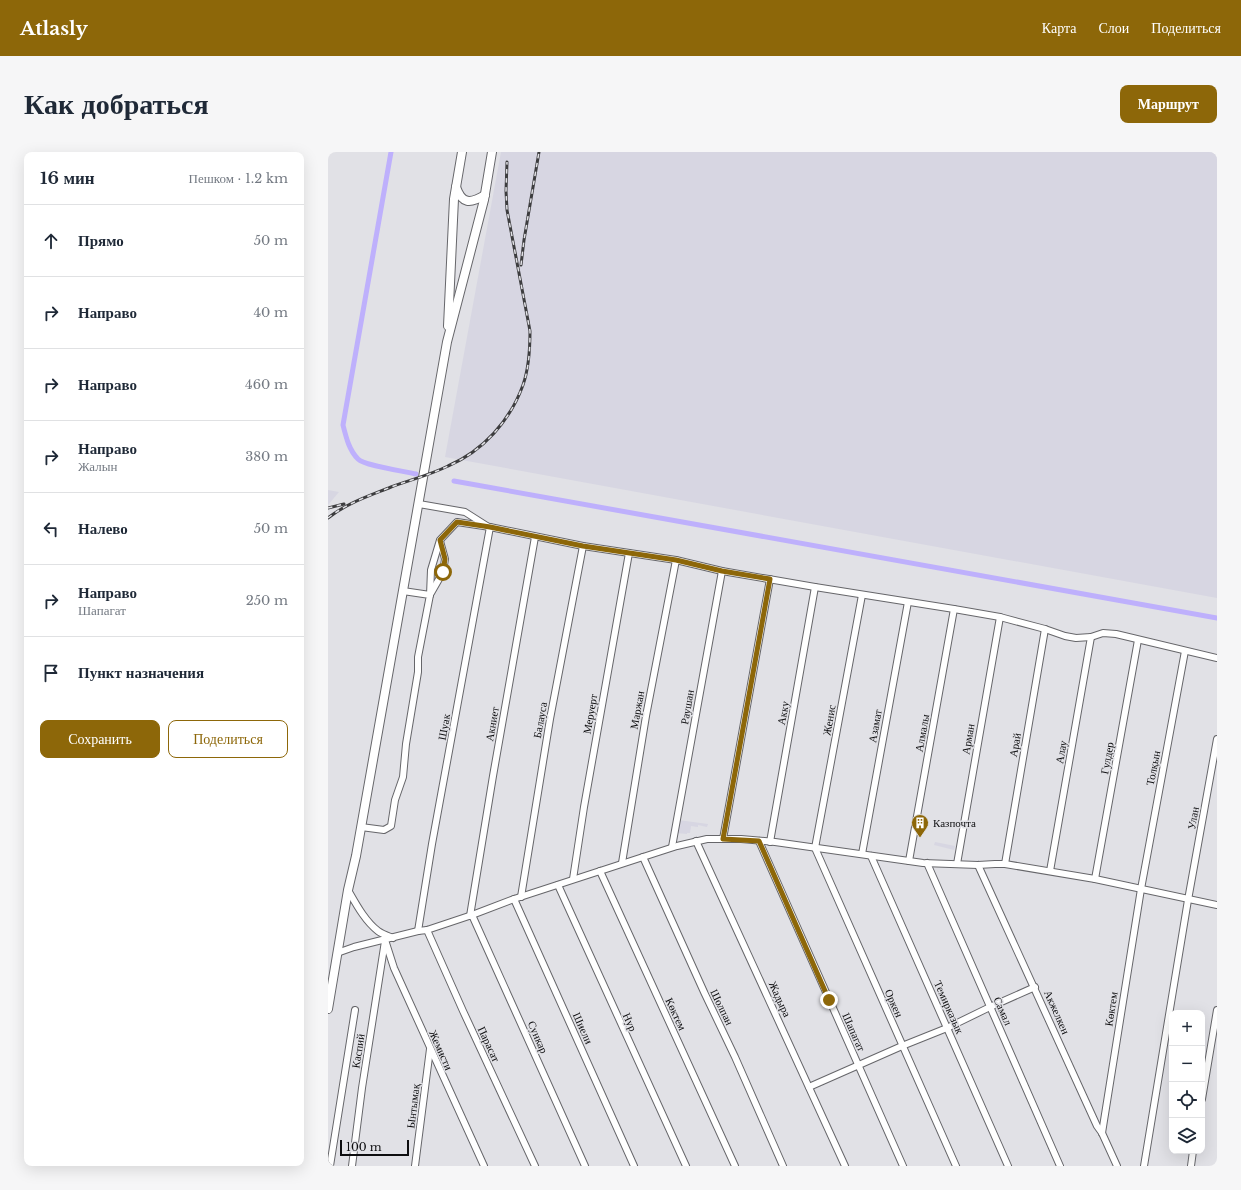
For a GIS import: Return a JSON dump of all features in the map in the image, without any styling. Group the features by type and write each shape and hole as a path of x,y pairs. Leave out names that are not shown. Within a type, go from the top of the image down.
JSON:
{"main road":[{"path":"447,342 454,199 462,152"},
{"path":"328,1009 348,890 361,827 447,342 485,195 492,152"},
{"path":"456,186 461,197 466,200 473,201 485,195"}],"street":[{"path":"418,504 465,512 490,527"},
{"path":"361,827 384,830 391,826 395,800 403,777 406,744 418,672 418,656 430,595 431,570 440,540 457,522 490,527 583,546 676,560 722,571 1000,617 1076,638 1091,637 1103,634 1116,634 1217,658"},
{"name":"Шуак","path":"418,931 432,844 490,527"},
{"name":"Акниет","path":"471,916 493,776 535,536"},
{"path":"430,595 443,572 445,559 440,540"},
{"name":"Балауса","path":"521,897 550,719 583,546"},
{"name":"Меруерт","path":"573,880 584,807 629,553"},
{"name":"Маржан","path":"622,863 646,716 676,560"},
{"name":"Раушан","path":"672,847 722,571"},
{"path":"723,839 770,579"},
{"name":"Акку","path":"770,842 815,587"},
{"path":"403,591 430,595"},
{"name":"Женис","path":"815,848 862,595"},
{"name":"Азамат","path":"862,854 908,602"},
{"name":"Алмалы","path":"908,861 954,609"},
{"name":"Арман","path":"957,864 1000,617"},
{"name":"Арай","path":"1005,864 1045,629"},
{"name":"Алау","path":"1050,871 1091,637"},
{"name":"Гулдер","path":"1095,879 1138,640"},
{"name":"Толқын","path":"1140,889 1185,651"},
{"name":"Улан","path":"1144,1166 1188,900 1217,739"},
{"path":"337,953 354,947 427,930 643,856 672,847 707,839 770,842 927,863 978,865 1005,864 1095,879 1217,905"},
{"name":"Жадыра","path":"696,841 845,1166"},
{"name":"Шапагат","path":"759,841 903,1166"},
{"name":"Оркен","path":"815,848 956,1166"},
{"name":"Шолпан","path":"643,856 783,1166"},
{"name":"Темирказык","path":"871,856 1008,1166"},
{"name":"Самал","path":"927,863 1060,1166"},
{"name":"Акжелкен","path":"978,865 1035,987 1097,1126 1102,1133 1117,1166"},
{"name":"Көктем","path":"600,871 735,1166"},
{"name":"Нур","path":"558,885 686,1166"},
{"name":"Көктем","path":"1102,1133 1140,889"},
{"path":"348,890 357,907 369,921 379,931 393,938"},
{"name":"Шиели","path":"514,899 634,1166"},
{"name":"Сункар","path":"471,916 585,1166"},
{"name":"Парасат","path":"427,930 535,1166"},
{"name":"Жемисти","path":"385,940 394,968 484,1166"},
{"name":"Каспий","path":"352,1166 362,1088 385,940"},
{"path":"809,1087 947,1028 1035,987"},
{"path":"330,1166 355,1010"},
{"path":"1205,1082 1217,1010"},
{"name":"Ынтымақ","path":"415,1166 430,1049"},
{"path":"1191,1166 1193,1154"}],"shaded area":[{"path":"501,152 1217,152 1217,598 445,457"},
{"path":"328,490 339,492 328,505"},
{"path":"678,820 708,824 707,827 698,825 698,827 691,826 690,833 687,834 676,833"},
{"path":"935,842 955,846 954,850 934,845"}],"waterway":[{"path":"391,152 343,425 350,447 358,459 362,462 416,474"},
{"path":"454,481 1217,618"}],"railway":[{"path":"521,265 539,152"},
{"path":"328,518 358,500 434,472 461,460 484,443 511,411 523,385 527,372 530,331 507,210 507,162"},
{"path":"328,508 344,504"}],"place":[{"name":"Казпочта","path":"920,838"}],"route":[{"path":"443,572 445,559 440,540 457,522 490,527 583,546 676,560 722,571 770,579 723,839 759,841 829,1000"}]}
